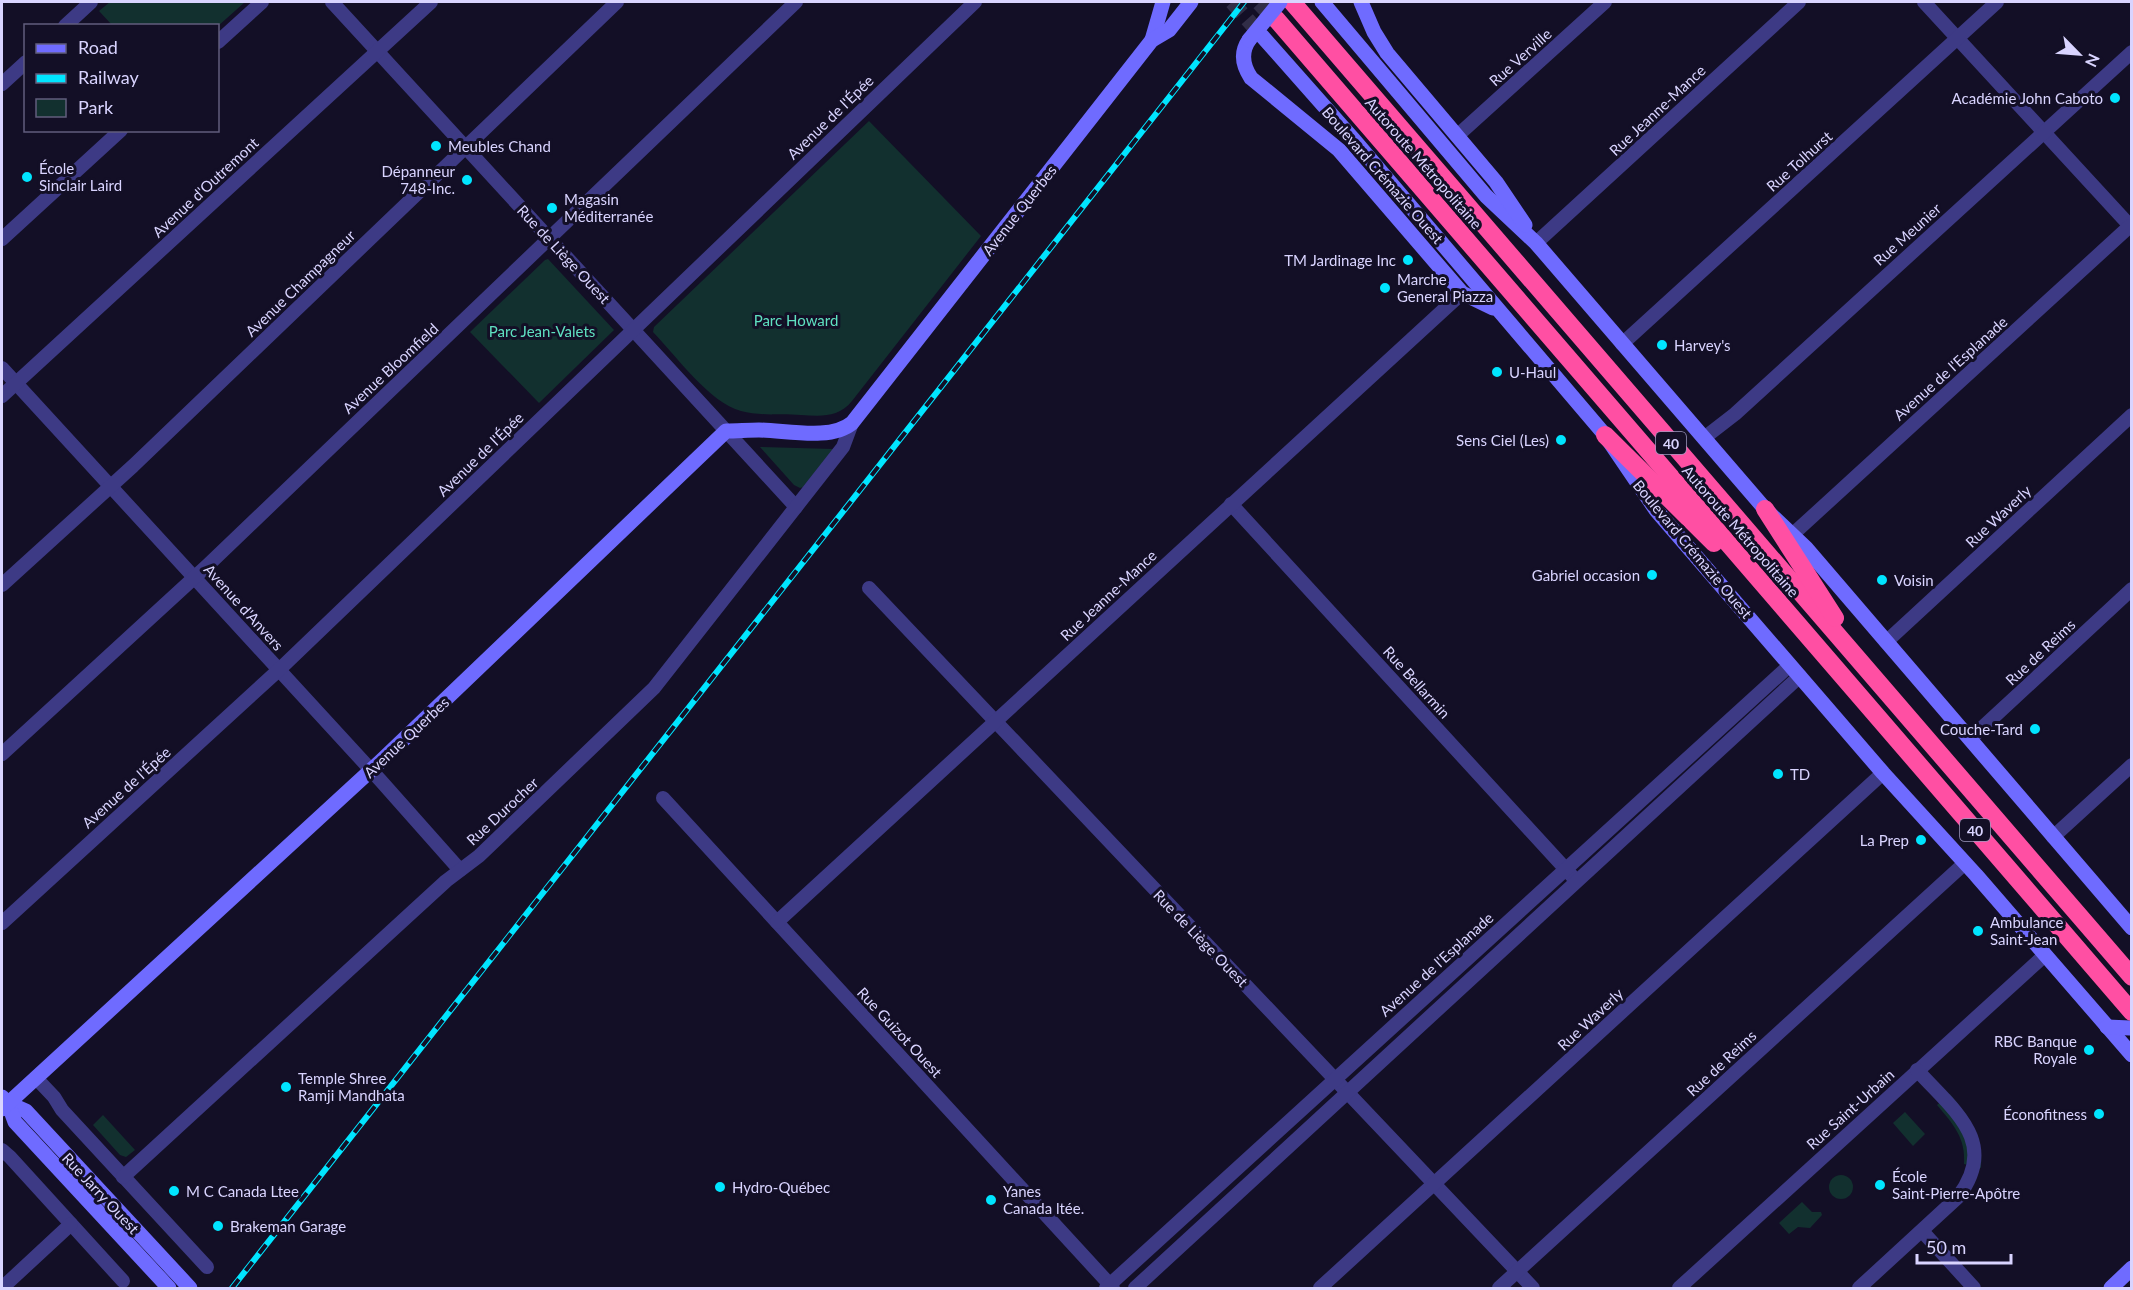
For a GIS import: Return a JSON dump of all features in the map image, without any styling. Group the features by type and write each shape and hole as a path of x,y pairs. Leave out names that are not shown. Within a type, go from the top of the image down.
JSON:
{"highway":[{"name":"Autoroute Métropolitaine","path":"1292,2 2132,977"},
{"name":"Autoroute Métropolitaine","path":"1278,10 1806,635 2013,874 2131,1020"},
{"path":"1605,435 1806,635"},
{"path":"1765,509 1874,678"}],"main road":[{"path":"1152,40 1163,2"},
{"name":"Avenue Querbes","path":"852,423 1152,40 1169,30 1191,2"},
{"path":"1322,2 1486,196 1536,243 1765,509 1806,548 2132,928"},
{"path":"1361,2 1374,32 1387,53 1499,185 1536,243"},
{"path":"1256,38 1278,10"},
{"name":"Boulevard Crémazie Ouest","path":"1462,293 1334,145 1251,78 1244,62 1244,50 1256,38 1354,140 1605,435 1647,499 1883,773 1965,863 2132,1055"},
{"path":"1462,293 1499,311"},
{"path":"726,431 834,432 852,423"},
{"name":"Avenue Querbes","path":"4,1103 36,1078 371,771 726,431"},
{"path":"2108,1027 2131,1020"},
{"name":"Rue Jarry Ouest","path":"4,1103 15,1122 169,1288"},
{"name":"Rue Jarry Ouest","path":"4,1103 27,1112 190,1288"},
{"path":"2111,1288 2132,1268"}],"street":[{"path":"67,24 91,2"},
{"path":"219,41 262,2"},
{"name":"Rue de Liège Ouest","path":"332,2 796,507"},
{"name":"Avenue d'Outremont","path":"2,396 431,2"},
{"name":"Avenue Champagneur","path":"2,585 110,486 617,2"},
{"name":"Avenue Bloomfield","path":"2,754 195,577 796,2"},
{"name":"Avenue de l'Épée","path":"2,923 279,670 975,2"},
{"name":"Rue Verville","path":"1457,136 1605,2"},
{"name":"Rue Jeanne-Mance","path":"1536,243 1799,2"},
{"path":"1924,2 2131,227"},
{"name":"Rue Tolhurst","path":"1622,344 1997,2"},
{"name":"Rue Meunier","path":"1704,438 1735,414 2132,52"},
{"path":"2,84 24,64"},
{"path":"2,240 119,132"},
{"name":"Avenue de l'Esplanade","path":"1792,535 2131,227"},
{"name":"Rue Jeanne-Mance","path":"777,922 1462,293"},
{"name":"Avenue d'Anvers","path":"2,368 460,870"},
{"name":"Rue Waverly","path":"1886,642 2132,415"},
{"name":"Rue Durocher","path":"123,1177 460,870 479,856 654,688 843,447 852,423"},
{"name":"Rue Bellarmin","path":"1231,504 1577,882"},
{"name":"Rue de Liège Ouest","path":"869,588 1533,1288"},
{"name":"Rue de Reims","path":"1970,739 2132,589"},
{"name":"Avenue de l'Esplanade","path":"1110,1287 1334,1079 1790,664"},
{"path":"1135,1288 1800,676"},
{"path":"2053,837 2132,765"},
{"name":"Rue Waverly","path":"1320,1288 1883,773"},
{"name":"Rue Guizot Ouest","path":"663,798 1110,1287"},
{"name":"Rue de Reims","path":"1499,1288 1965,863"},
{"name":"Rue Saint-Urbain","path":"1679,1288 2045,954"},
{"path":"1860,1288 1958,1197 1968,1183 1974,1165 1974,1144 1967,1127 1917,1070"},
{"name":"Rue Jarry Ouest","path":"36,1078 54,1097 62,1110 207,1267"},
{"path":"2,1150 123,1281"},
{"path":"2,1288 71,1224"},
{"path":"1922,1232 1974,1288"}],"green space":[{"path":"110,2 245,2 219,25 111,24 99,11"},
{"name":"Parc Howard","path":"869,121 981,236 847,407 835,413 822,415 771,415 748,413 729,406 717,399 694,378 653,332 654,327"},
{"name":"Parc Jean-Valets","path":"548,259 614,330 539,403 470,332"},
{"path":"760,447 833,449 800,488 794,485"},
{"path":"1950,1094 1969,1119 1978,1137 1981,1168 1964,1164 1961,1139 1937,1105"},
{"path":"1905,1112 1925,1134 1913,1146 1893,1123"},
{"path":"103,1115 135,1150 126,1157 120,1155 93,1125"},
{"path":"1841,1175 1850,1178 1853,1187 1850,1196 1841,1199 1832,1196 1829,1187 1832,1178"},
{"path":"1802,1202 1812,1212 1821,1212 1822,1215 1810,1228 1798,1227 1789,1234 1779,1223"}],"tunnel":[{"path":"1232,2 1262,36"},
{"path":"1260,2 1276,19"}],"railway":[{"path":"232,1288 1244,2"}],"place":[{"name":"Académie John Caboto","path":"2115,98"},
{"name":"Meubles Chand","path":"436,146"},
{"name":"École Sinclair Laird","path":"27,177"},
{"name":"Dépanneur 748-Inc.","path":"467,180"},
{"name":"Magasin Méditerranée","path":"552,208"},
{"name":"TM Jardinage Inc","path":"1408,260"},
{"name":"Marche General Piazza","path":"1385,288"},
{"name":"Harvey's","path":"1662,345"},
{"name":"U-Haul","path":"1497,372"},
{"name":"Sens Ciel (Les)","path":"1561,440"},
{"name":"Gabriel occasion","path":"1652,575"},
{"name":"Voisin","path":"1882,580"},
{"name":"Couche-Tard","path":"2035,729"},
{"name":"TD","path":"1778,774"},
{"name":"La Prep","path":"1921,840"},
{"name":"Ambulance Saint-Jean","path":"1978,931"},
{"name":"RBC Banque Royale","path":"2089,1050"},
{"name":"Temple Shree Ramji Mandhata","path":"286,1087"},
{"name":"Éconofitness","path":"2099,1114"},
{"name":"École Saint-Pierre-Apôtre","path":"1880,1185"},
{"name":"Hydro-Québec","path":"720,1187"},
{"name":"M C Canada Ltee","path":"174,1191"},
{"name":"Yanes Canada ltée.","path":"991,1200"},
{"name":"Brakeman Garage","path":"218,1226"}]}
